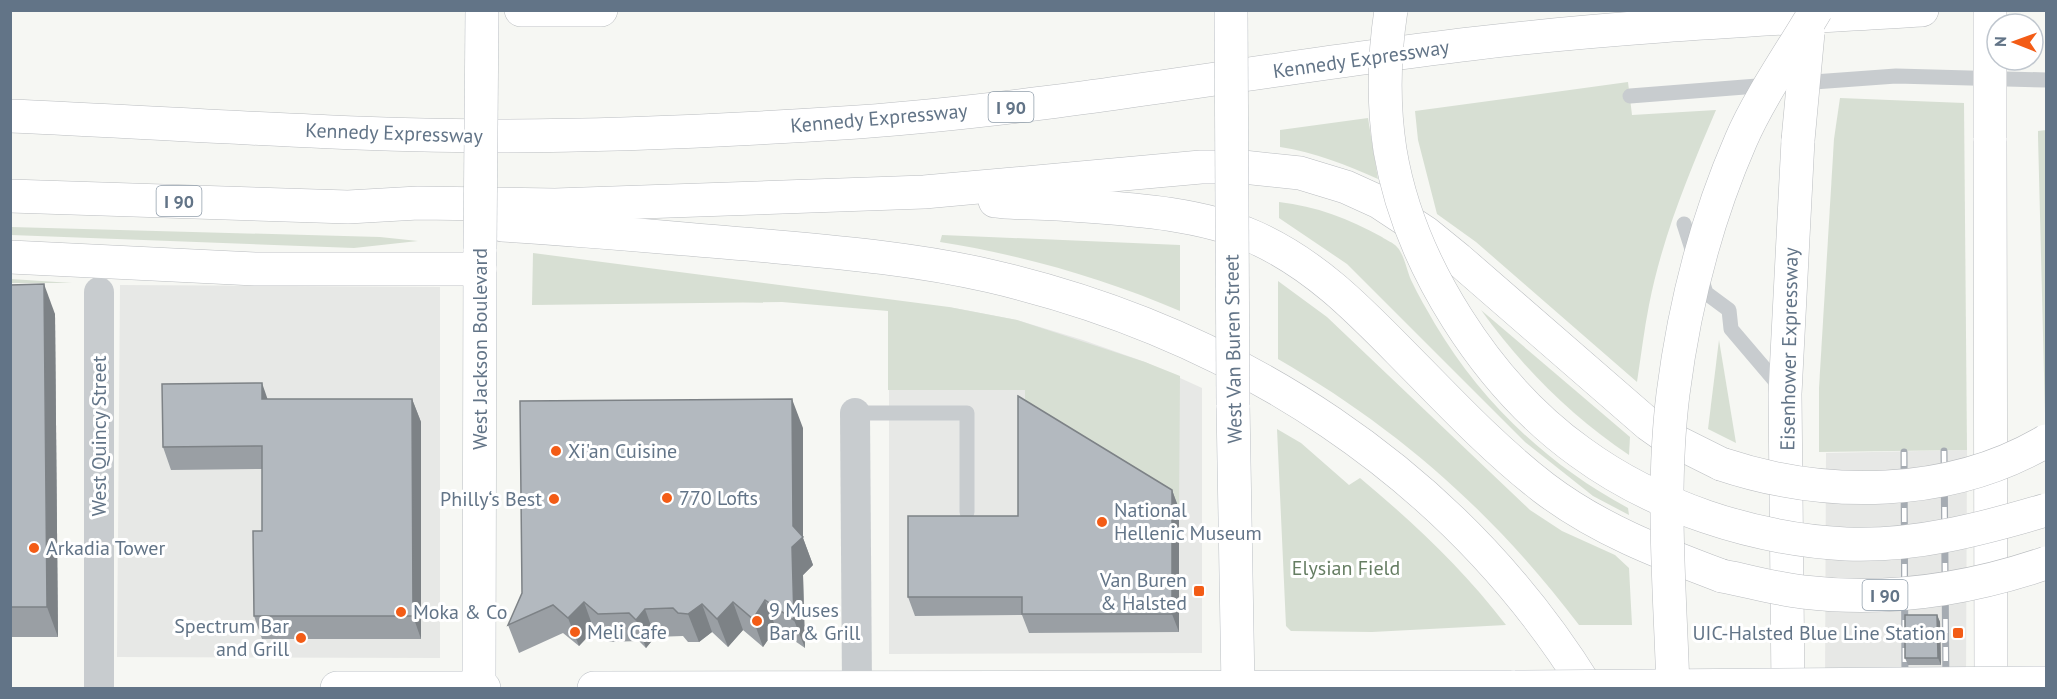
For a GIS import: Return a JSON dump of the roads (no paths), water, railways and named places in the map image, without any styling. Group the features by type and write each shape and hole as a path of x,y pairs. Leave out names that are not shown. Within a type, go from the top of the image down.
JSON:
{"main road":[{"name":"West Jackson Boulevard","path":"479,688 482,10"},
{"path":"521,10 601,10"},
{"name":"West Van Buren Street","path":"1231,10 1233,405 1238,687"},
{"path":"1391,10 1386,102 1391,151 1398,186 1432,273 1462,324 1503,381 1525,406 1579,452 1623,479 1690,510 1740,527 1820,542 1870,544 1922,539 1984,527 2046,510"},
{"name":"Eisenhower Expressway","path":"1788,688 1785,394 1798,140 1810,10"},
{"path":"1673,688 1668,502 1673,395 1682,332 1707,231 1742,139 1816,10"},
{"name":"Kennedy Expressway","path":"10,116 326,132 492,136 753,128 876,120 1082,98 1483,42 1671,25 1922,10"},
{"path":"1990,10 1990,688"},
{"path":"924,192 1201,167 1272,169 1300,173 1346,187 1379,202 1426,233 1648,424 1685,447 1721,464 1796,484 1858,488 1894,486 1931,482 1981,469 2029,451 2046,441"},
{"name":"I 90","path":"10,196 348,207 418,203 555,205 924,192 1007,203 1057,204 1174,216 1213,223 1251,236 1287,253 1320,275 1359,308 1429,381 1544,488 1603,527 1649,549 1722,576 1802,592 1887,595 1966,586 2046,563"},
{"path":"348,207 418,219 761,246 911,261 1034,287 1125,316 1220,357 1289,394 1330,421 1412,484 1507,580 1567,656 1587,688"},
{"path":"10,257 255,269 480,259"},
{"path":"594,688 1515,687 2046,683"},
{"path":"337,688 484,688"}],"street":[{"name":"West Quincy Street","path":"99,292 99,688"},
{"path":"855,413 857,688"}],"lane":[{"path":"1630,96 1896,76 2046,80"},
{"path":"1684,224 1707,293 1729,310 1731,329 1785,394"},
{"path":"855,413 967,413 967,512"}],"railway":[{"path":"1944,451 1946,688"},
{"path":"1904,452 1905,688"}],"place":[{"name":"Xi'an Cuisine","path":"556,451"},
{"name":"770 Lofts","path":"667,498"},
{"name":"Philly‘s Best","path":"554,499"},
{"name":"National Hellenic Museum","path":"1102,522"},
{"name":"Arkadia Tower","path":"34,548"},
{"name":"Van Buren & Halsted","path":"1199,591"},
{"name":"Moka & Co","path":"401,612"},
{"name":"9 Muses Bar & Grill","path":"757,621"},
{"name":"Meli Cafe","path":"575,632"},
{"name":"UIC-Halsted Blue Line Station","path":"1958,633"},
{"name":"Spectrum Bar and Grill","path":"301,638"}],"park label":[{"name":"Elysian Field","path":"1346,568"}]}
